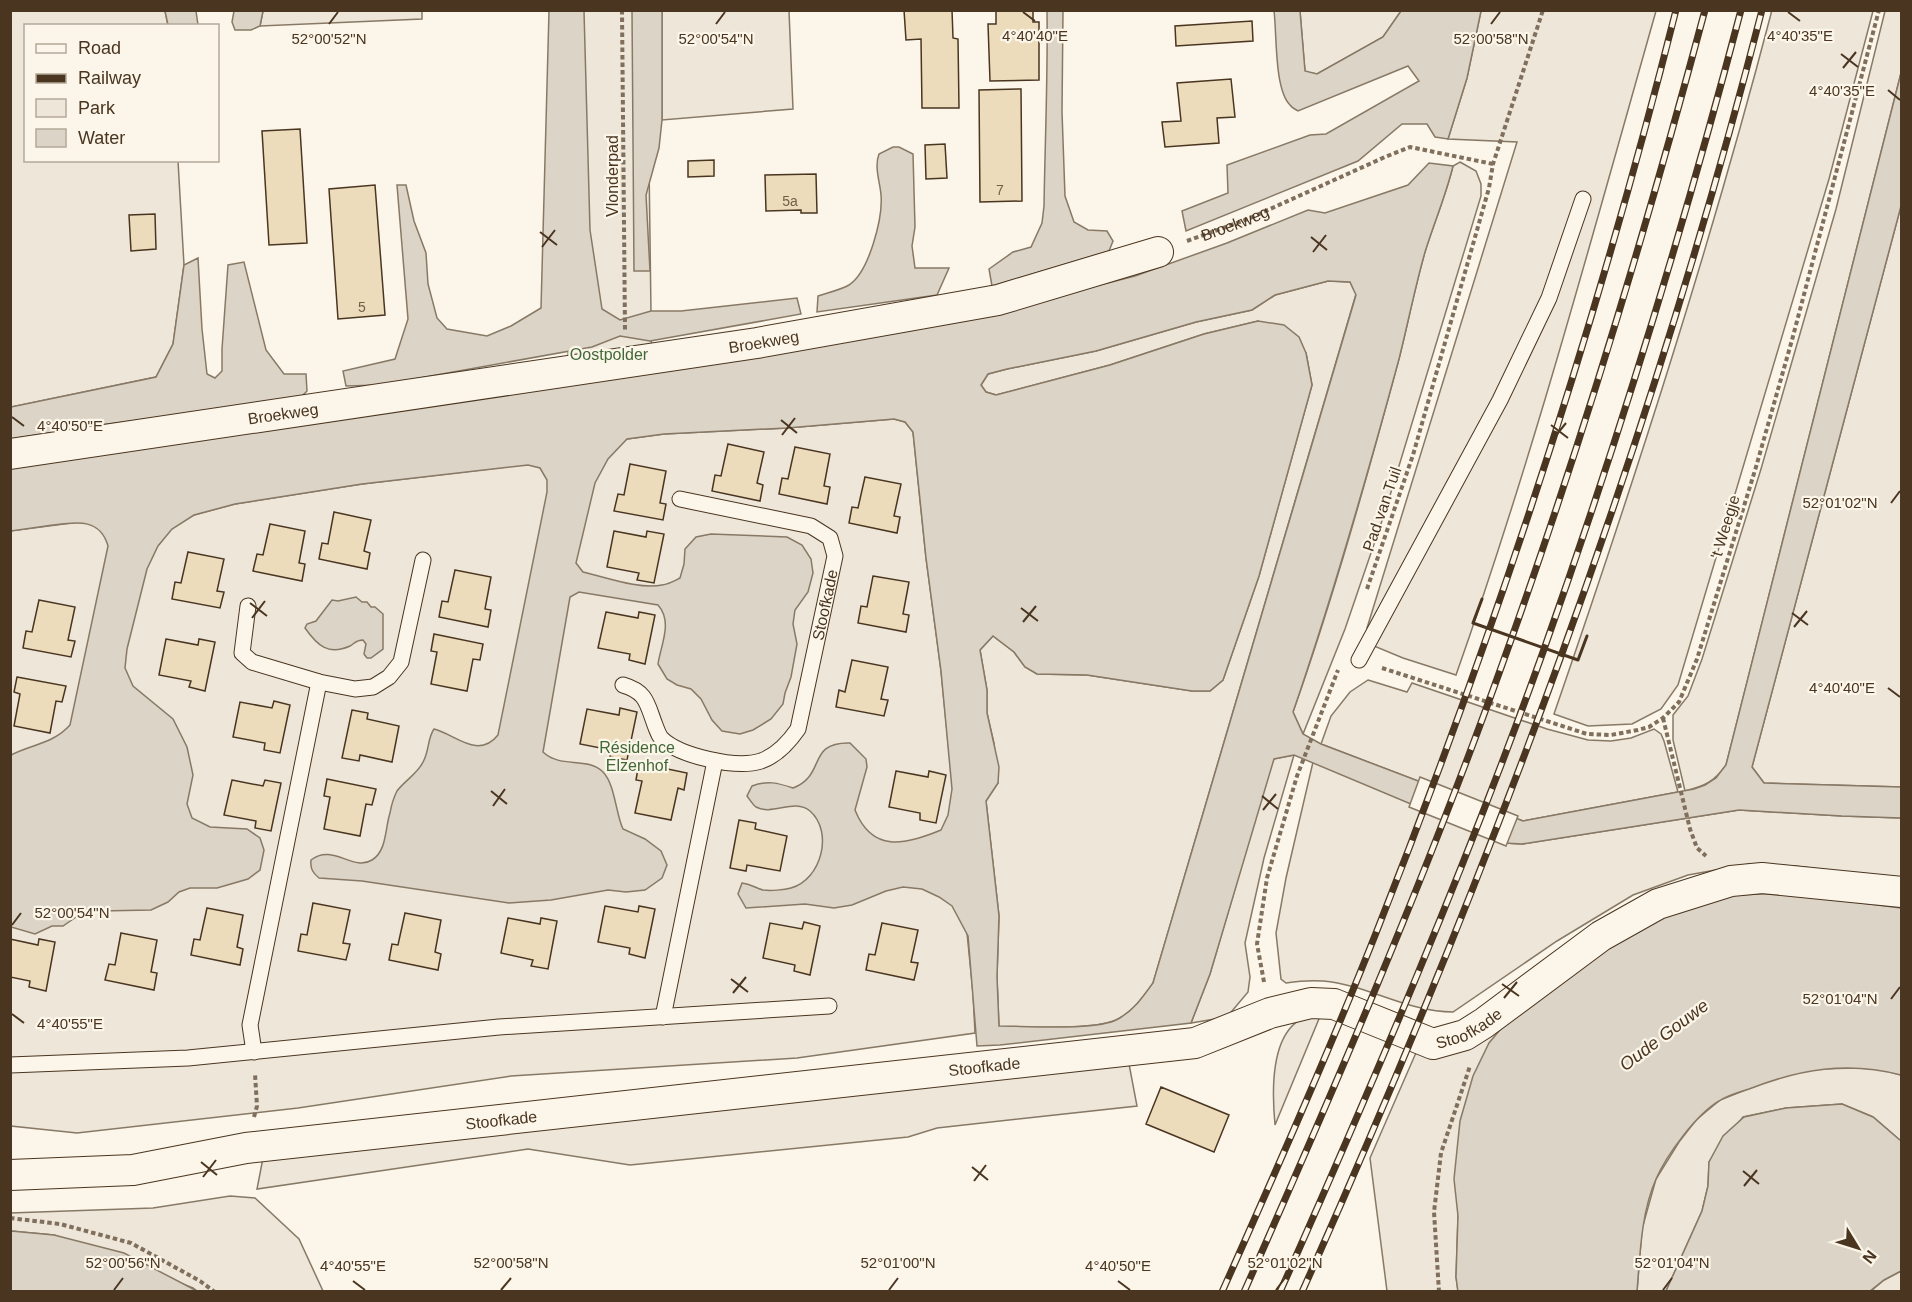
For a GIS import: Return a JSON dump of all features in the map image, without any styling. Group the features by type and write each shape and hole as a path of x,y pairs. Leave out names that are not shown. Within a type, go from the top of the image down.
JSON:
{"street":[{"name":"Broekweg","path":"10,454 768,341 998,300 1158,252"},
{"name":"Stoofkade","path":"10,1175 133,1170 246,1148 1195,1043 1270,1013 1311,1003 1334,1005 1432,1044 1465,1035 1485,1023 1601,936 1658,904 1731,881 1762,878 1902,892"}],"lane":[{"path":"1359,660 1500,400 1549,298 1583,199"},
{"name":"Stoofkade","path":"623,685 636,689 646,701 659,736 674,748 715,761 736,763 760,761 786,746 798,729 835,556 830,538 812,526 680,500"},
{"path":"248,606 242,653 252,663 319,682 355,689 373,687 389,677 401,662 423,560"},
{"path":"254,1052 250,1025 319,682"},
{"path":"663,1017 715,761"},
{"path":"10,1065 176,1059 499,1028 829,1006"}],"path":[{"name":"Vlonderpad","path":"622,10 626,341"},
{"name":"Pad van Tuil","path":"1363,600 1413,454 1489,188 1493,164 1543,10"},
{"name":"'t Weegje","path":"1270,1013 1257,944 1267,878 1297,776 1344,656 1587,734 1611,735 1638,730 1663,718 1679,702 1697,659 1756,467 1879,10"},
{"name":"Broekweg","path":"1158,252 1248,219 1410,147 1493,164"},
{"path":"1663,718 1690,829"},
{"path":"1439,1292 1434,1212 1441,1153 1485,1023"},
{"path":"254,1052 257,1106"},
{"path":"10,1218 60,1224 131,1243 200,1281 215,1292"}],"green space":[{"path":"1772,10 1873,11 1829,179 1678,685 1661,709 1632,724 1588,726 1554,714 1670,364 1723,188"},
{"path":"10,11 165,11 168,24 24,24 24,162 178,162 184,265 173,344 156,377 11,407"},
{"path":"263,11 422,11 422,19 260,26"},
{"name":"Oostpolder","path":"569,11 647,11 652,389 568,402"},
{"path":"662,11 789,11 793,109 662,120"},
{"path":"1300,11 1401,11 1383,37 1317,74 1305,72"},
{"path":"1481,11 1656,11 1537,428 1456,675 1374,646 1367,628 1517,142 1448,139 1467,78"},
{"path":"1885,11 1901,11 1901,73 1726,765 1717,776 1708,782 1685,791 1673,740 1673,715 1688,696 1702,659 1761,469 1836,209"},
{"path":"1460,162 1476,171 1481,184 1481,196 1385,512 1345,629 1303,734 1293,712 1362,492 1399,359 1425,252 1453,166"},
{"path":"1901,206 1901,787 1764,783 1752,767"},
{"path":"1328,281 1350,282 1356,294 1153,983 1129,1012 1108,1023 1079,1027 999,1027 997,977 999,916 986,801 998,783 980,650 993,636 1014,652 1025,667 1037,674 1087,675 1192,691 1210,691 1223,680 1259,576 1312,385 1306,353 1258,321 1204,334 1110,365 996,395 986,392 981,385 988,374 1096,351 1196,322 1252,310 1275,295"},
{"name":"Résidence Elzenhof","path":"894,419 905,422 913,432 941,671 975,1033 797,1058 511,1076 298,1108 77,1133 11,1126 10,531 79,522 194,515 235,504 362,484 506,467 627,439 664,434 787,428"},
{"path":"1368,680 1407,692 1412,683 1547,729 1588,740 1611,741 1631,738 1654,729 1661,734 1664,741 1678,792 1523,821 1321,744 1331,716 1350,692"},
{"path":"1294,755 1264,858 1245,943 1250,977 1248,992 1227,1017 1191,1023 1210,974 1273,759"},
{"path":"1313,762 1504,843 1522,844 1739,810 1901,818 1901,879 1795,866 1749,864 1688,875 1633,895 1557,941 1453,1012 1420,1008 1340,983 1300,981 1286,983 1281,979 1276,933 1286,878"},
{"path":"1520,1006 1458,1216 1456,1277 1458,1291 1387,1291 1370,1158 1422,1039"},
{"path":"1321,1014 1275,1125 1274,1080 1280,1048 1286,1034 1295,1023 1308,1016"},
{"path":"1129,1064 1137,1106 937,1128 908,1137 630,1165 528,1149 257,1189 263,1158"},
{"path":"1816,1069 1879,1069 1901,1075 1901,1141 1873,1117 1842,1104 1786,1108 1743,1117 1709,1162 1708,1186 1702,1211 1666,1291 1637,1292 1642,1229 1656,1179 1696,1120 1720,1100 1781,1076"},
{"path":"230,1196 255,1198 299,1239 323,1291 197,1291 54,1235 11,1231 10,1213 153,1208"},
{"path":"1901,1271 1901,1291 1870,1292 1884,1280"}],"water":[{"path":"165,11 196,11 198,24 168,24"},
{"path":"234,11 263,11 260,26 251,30 235,30 232,22"},
{"path":"549,11 584,11 590,230 602,309 620,320 651,311 681,311 797,298 801,314 650,341 620,336 592,347 381,385 346,386 343,371 395,359 408,319 397,185 406,185 414,221 426,253 428,284 437,318 447,329 487,336 511,326 541,308"},
{"path":"632,11 662,11 662,120 659,148 646,195 650,271 634,271"},
{"path":"1047,11 1063,11 1062,112 1065,196 1074,222 1088,230 1107,231 1113,241 1109,251 992,286 989,269 1013,252 1031,247 1042,223"},
{"path":"1274,11 1300,11 1305,71 1317,74 1383,37 1401,11 1481,11 1467,78 1448,139 1435,137 1427,124 1402,124 1358,161 1186,231 1182,211 1228,193 1227,165 1310,135 1326,134 1419,81 1408,66 1298,111 1290,105 1281,87"},
{"path":"1901,73 1901,206 1752,767 1764,783 1901,787 1901,818 1739,810 1522,844 1504,843 1294,755 1274,759 1210,974 1191,1023 977,1046 968,936 952,906 939,897 922,889 903,887 886,891 852,905 834,908 805,904 746,908 738,894 742,883 763,890 791,888 810,876 817,866 821,854 821,831 810,811 797,806 763,809 755,806 747,796 752,786 757,784 772,783 793,788 810,775 822,753 836,744 850,743 866,759 867,767 855,810 862,824 880,839 902,842 928,835 941,830 948,815 952,789 941,671 913,432 905,422 894,419 787,428 664,434 627,439 608,459 595,483 576,563 583,572 644,586 667,584 680,578 685,549 696,537 711,534 787,537 802,545 811,559 813,573 808,592 795,610 793,624 797,644 783,704 771,719 753,730 740,734 722,731 712,720 701,699 691,689 667,679 658,664 665,619 658,605 579,592 570,597 543,752 558,760 596,767 607,777 623,829 645,839 661,851 667,865 662,878 645,890 626,892 608,890 551,900 509,903 362,881 319,878 312,868 311,860 319,856 335,856 365,863 377,856 383,845 396,793 422,765 434,729 474,745 483,745 498,735 547,492 547,480 540,468 528,465 362,484 235,504 194,515 172,529 158,546 147,569 127,649 125,668 133,686 173,719 187,747 193,775 187,804 192,818 210,827 247,829 260,838 264,850 260,870 248,879 217,888 190,888 179,892 168,902 151,910 99,911 79,915 63,926 52,926 35,934 11,927 11,755 57,736 70,725 108,546 99,530 86,524 62,524 11,531 10,468 1041,300 1135,276 1227,243 1308,210 1325,213 1408,185 1429,163 1453,166 1425,252 1375,448 1293,712 1303,734 1321,744 1523,821 1694,789 1716,778 1726,765","holes":["1328,281 1350,282 1356,295 1153,983 1129,1012 1108,1023 1043,1027 999,1026 997,977 999,916 986,801 998,783 999,767 987,713 987,690 980,650 993,636 1014,652 1025,667 1037,674 1087,675 1192,691 1210,691 1223,680 1259,576 1312,385 1306,353 1299,337 1284,325 1258,321 1204,334 1110,365 996,395 986,392 981,385 988,374 1096,351 1196,322 1252,310 1275,295"]},
{"path":"893,147 899,147 913,154 915,227 912,246 915,268 949,268 937,295 817,312 818,296 849,285 863,269 880,217 881,195 877,169 879,154"},
{"path":"198,258 207,374 215,378 222,371 228,265 244,262 266,350 284,374 306,374 307,391 299,399 11,439 11,407 156,377 173,344 184,265"},
{"path":"356,597 383,614 383,649 371,658 367,658 364,654 366,644 363,640 342,649 329,649 319,644 305,628 307,624 316,621 332,600"},
{"name":"Oude Gouwe","path":"1785,893 1901,908 1901,1075 1862,1068 1806,1072 1734,1094 1710,1107 1683,1136 1667,1158 1656,1179 1644,1220 1637,1291 1458,1292 1456,1277 1458,1216 1454,1179 1460,1121 1473,1076 1489,1043 1520,1006 1644,924 1684,908 1736,895"},
{"path":"1842,1104 1873,1117 1901,1141 1901,1271 1870,1291 1666,1291 1702,1211 1708,1186 1709,1162 1723,1136 1744,1117 1786,1108"},
{"path":"11,1231 54,1235 124,1253 197,1291 11,1291"}],"pier":[{"path":"1420,777 1518,816 1506,846 1409,807"}],"building":[{"path":"904,10 952,10 953,38 958,39 959,108 922,108 921,39 906,40"},
{"path":"996,10 1033,10 1033,22 1039,22 1039,80 990,81 988,24 996,24"},
{"path":"1252,21 1253,41 1176,46 1175,26"},
{"path":"1231,79 1235,117 1217,118 1219,143 1165,147 1162,122 1181,121 1177,83"},
{"path":"1021,89 1022,201 980,202 979,90"},
{"path":"300,129 307,243 269,245 262,131"},
{"path":"945,144 947,178 926,179 925,145"},
{"path":"714,160 714,176 688,177 688,161"},
{"path":"816,174 817,213 801,213 801,210 766,211 765,175"},
{"path":"375,185 385,315 338,319 329,189"},
{"path":"155,214 156,249 131,251 129,215"},
{"path":"728,444 764,452 757,483 763,485 760,501 712,491 715,475 721,476"},
{"path":"795,447 830,454 824,486 830,487 827,504 779,494 782,478 788,479"},
{"path":"630,464 666,471 660,503 666,504 663,520 614,511 618,494 624,495"},
{"path":"865,477 901,484 894,516 900,517 897,533 849,523 852,507 858,508"},
{"path":"334,512 371,520 364,551 370,553 367,569 319,559 322,543 328,544"},
{"path":"270,524 305,531 299,563 305,564 302,581 253,571 257,554 263,555"},
{"path":"614,531 646,537 647,531 664,534 654,583 637,580 639,573 607,567"},
{"path":"188,552 224,559 217,591 224,592 220,608 172,599 175,582 181,583"},
{"path":"455,570 491,577 485,609 491,610 488,627 439,617 442,601 448,602"},
{"path":"873,576 909,582 903,614 909,615 906,632 858,623 861,606 867,607"},
{"path":"39,600 75,607 68,640 75,641 71,657 23,648 26,631 32,632"},
{"path":"606,612 638,618 639,612 655,615 645,664 629,660 630,654 598,648"},
{"path":"434,634 483,644 480,660 473,659 467,691 431,684 437,652 431,651"},
{"path":"166,639 198,645 199,639 215,642 205,691 189,687 191,681 159,675"},
{"path":"852,660 888,667 881,699 888,700 884,716 836,707 839,690 845,692"},
{"path":"17,677 66,686 62,702 56,701 50,733 14,726 20,694 14,692"},
{"path":"274,701 290,705 280,753 264,750 265,743 233,737 240,702 272,708"},
{"path":"620,708 637,712 627,760 610,757 611,750 580,744 587,709 619,715"},
{"path":"352,710 368,713 367,719 399,726 392,762 360,755 359,761 342,758"},
{"path":"639,763 687,773 684,790 678,788 671,820 635,813 642,781 636,780"},
{"path":"896,771 928,777 929,771 946,775 936,823 920,820 920,813 889,807"},
{"path":"327,779 376,789 372,805 366,804 360,836 324,829 330,797 324,796"},
{"path":"232,780 263,786 265,780 281,783 271,831 255,828 256,821 224,815"},
{"path":"739,820 756,823 755,829 787,836 780,871 747,865 746,871 730,868"},
{"path":"313,903 350,910 343,943 350,944 346,960 298,951 301,934 307,935"},
{"path":"605,906 638,912 639,906 655,909 645,958 629,954 630,948 598,942"},
{"path":"207,908 243,915 237,947 243,949 240,965 191,955 194,939 200,940"},
{"path":"405,913 441,920 435,952 441,954 438,970 389,960 392,944 398,945"},
{"path":"508,918 540,924 541,918 557,921 548,969 531,966 533,960 501,953"},
{"path":"804,922 820,926 810,975 794,971 795,965 763,958 770,923 802,929"},
{"path":"882,923 918,930 911,962 918,963 914,980 866,970 869,954 875,955"},
{"path":"121,933 157,940 151,972 157,973 154,990 105,980 109,964 115,965"},
{"path":"10,939 38,945 39,939 55,942 46,991 29,987 30,981 10,977"},
{"path":"1161,1087 1229,1115 1214,1152 1146,1124"}],"railway":[{"path":"1222,1292 1358,978 1462,706 1541,477 1578,361 1613,244 1676,10"},
{"path":"1244,1292 1379,980 1443,823 1502,665 1531,584 1611,339 1705,10"},
{"path":"1280,1292 1418,974 1543,652 1598,493 1649,333 1697,172 1741,10"},
{"path":"1302,1292 1371,1136 1436,979 1559,661 1616,500 1669,338 1762,10"}],"wall":[{"path":"1482,599 1473,623 1578,660 1587,636"}]}
